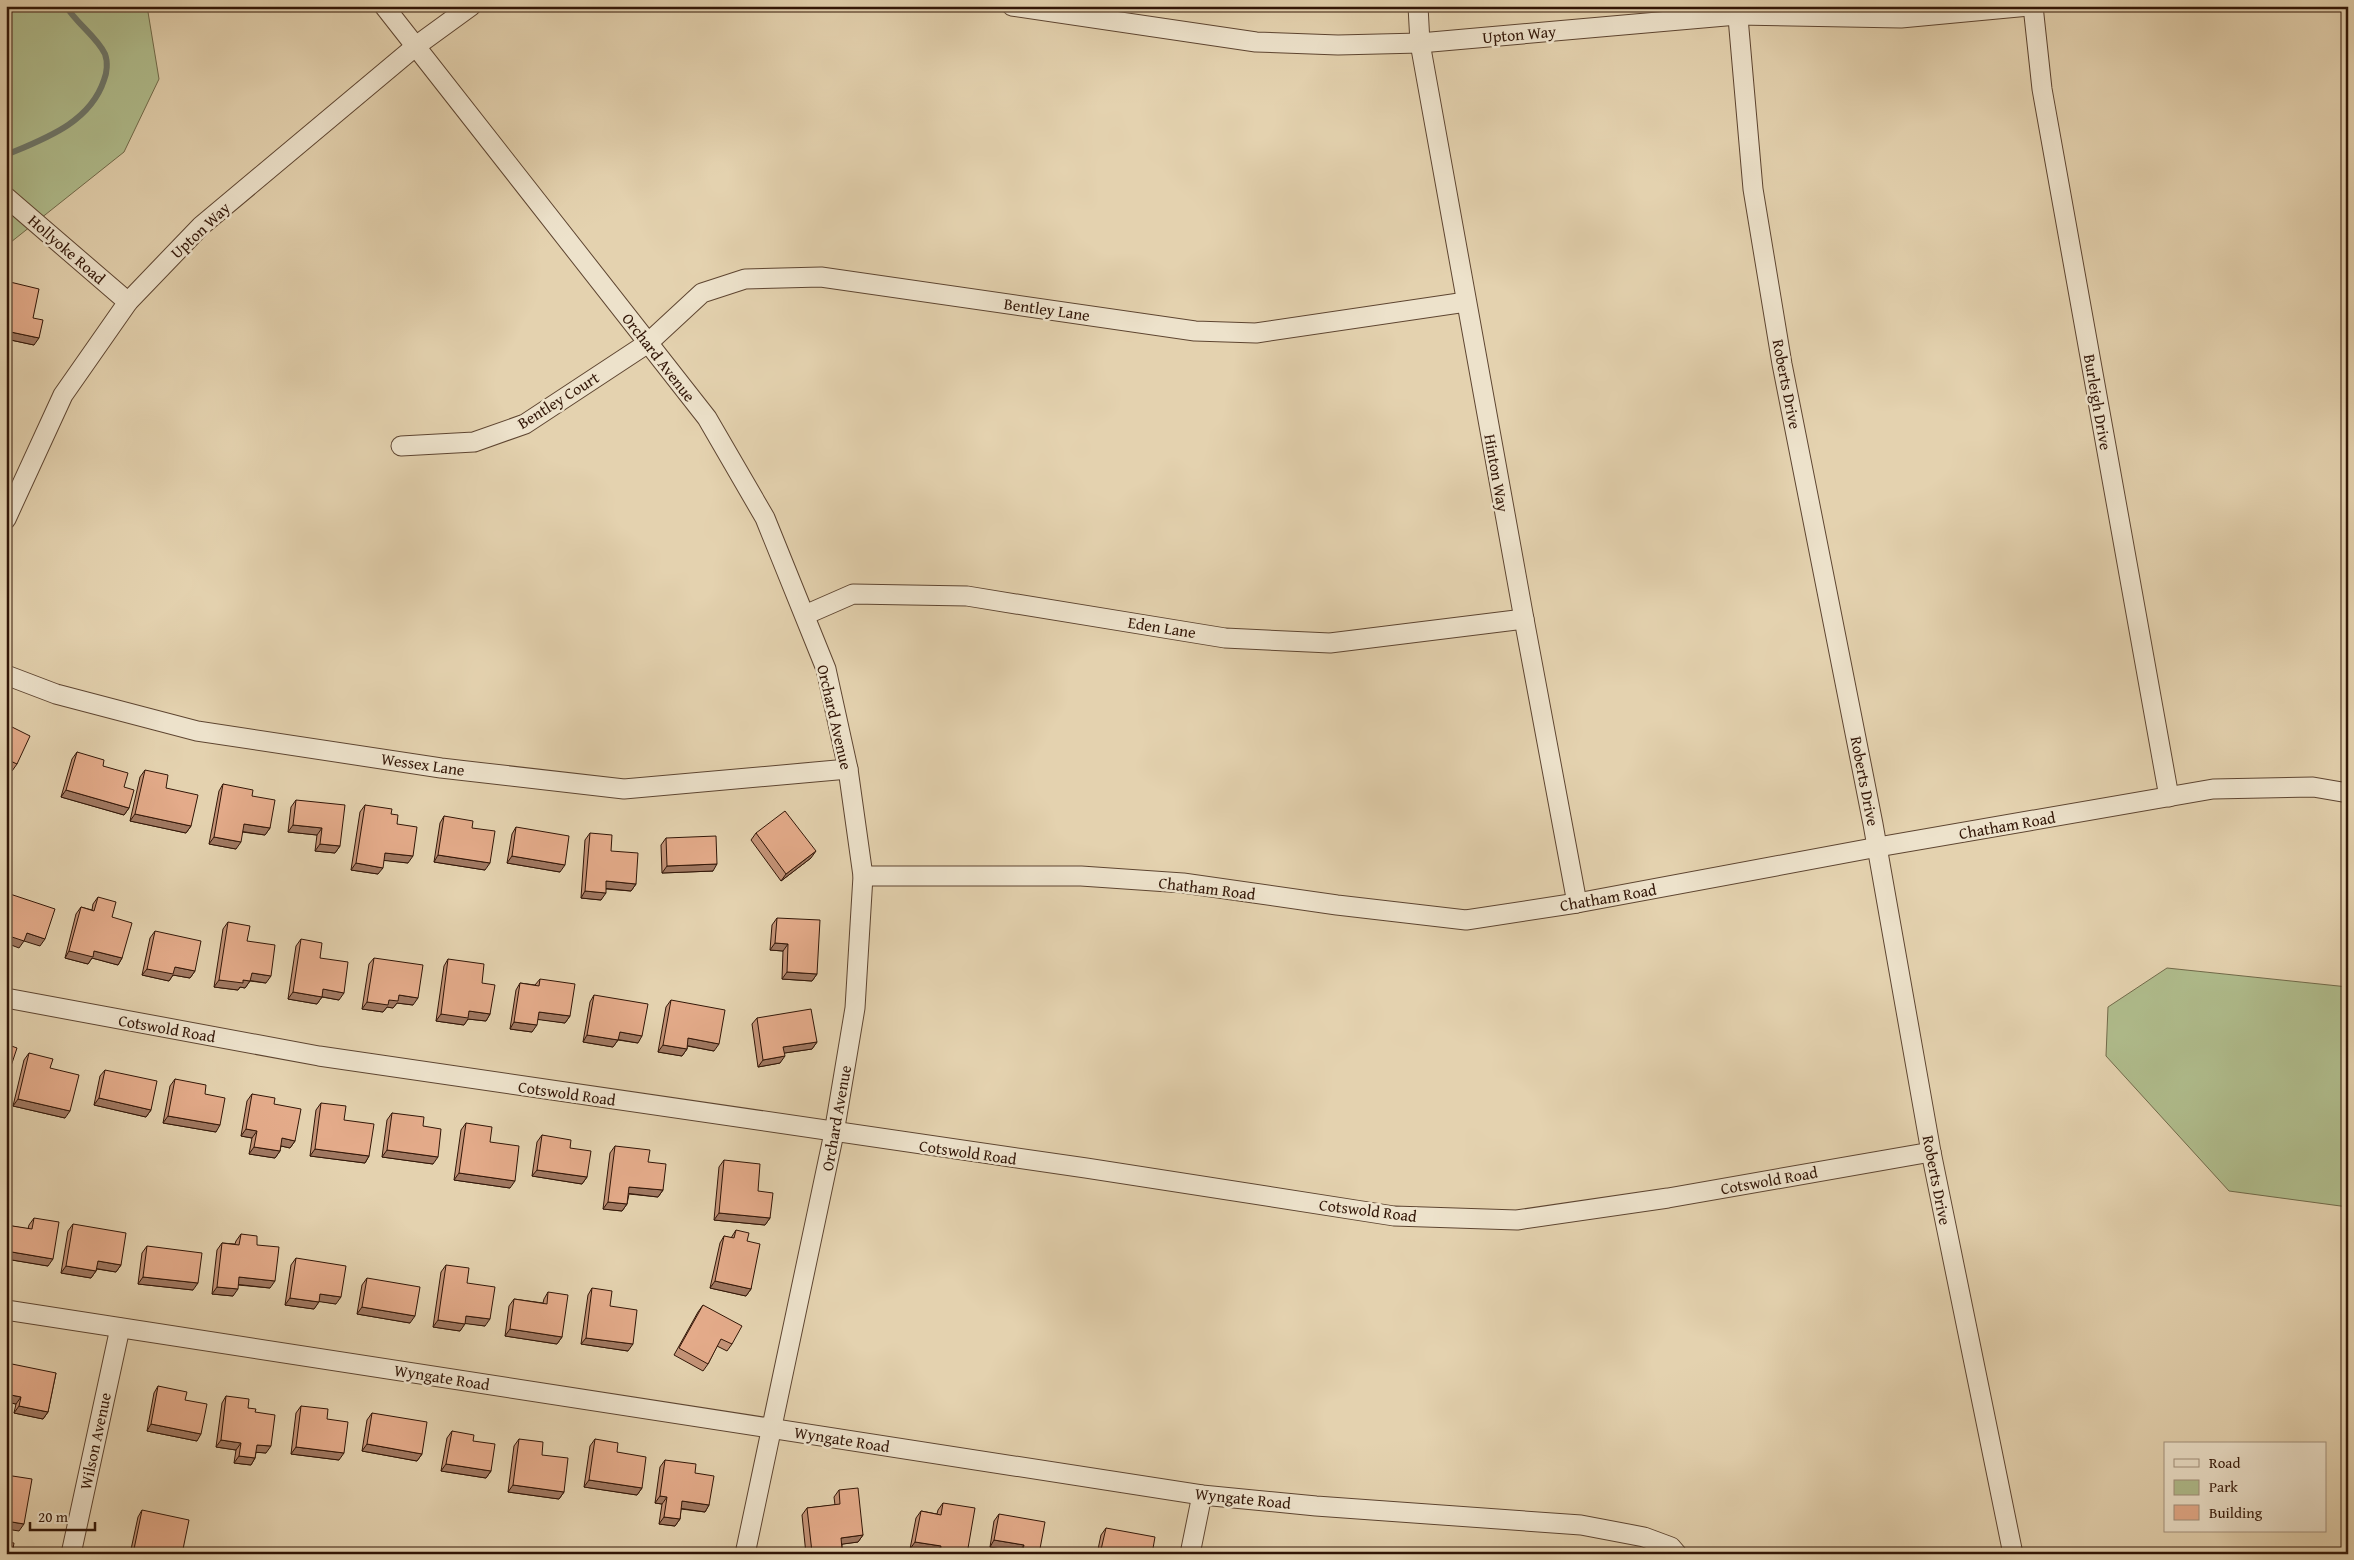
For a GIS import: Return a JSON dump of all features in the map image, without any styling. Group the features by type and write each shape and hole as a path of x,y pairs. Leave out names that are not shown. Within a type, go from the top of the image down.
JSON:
{"street":[{"name":"Orchard Avenue","path":"384,6 707,418 765,518 826,669 848,769 863,876 855,1008 834,1133 745,1554"},
{"name":"Upton Way","path":"6,519 63,395 128,302 201,226 416,46 471,6"},
{"name":"Upton Way","path":"1012,6 1256,42 1338,45 1420,43 1737,11 1901,18 2031,6"},
{"name":"Hinton Way","path":"1418,6 1420,43 1577,903"},
{"name":"Burleigh Drive","path":"2031,6 2042,89 2169,797"},
{"name":"Roberts Drive","path":"1737,11 1756,209 1782,364 1878,847 1931,1152 2013,1554"},
{"name":"Hollyoke Road","path":"6,197 128,302"},
{"name":"Bentley Lane","path":"648,343 702,293 745,280 821,277 1194,331 1256,334 1466,302"},
{"name":"Bentley Court","path":"401,446 474,442 525,424 648,343"},
{"name":"Eden Lane","path":"804,615 853,594 967,596 1225,638 1330,643 1524,620"},
{"name":"Wessex Lane","path":"6,675 56,694 197,731 440,768 624,790 848,769"},
{"name":"Chatham Road","path":"863,876 1081,876 1183,883 1337,905 1466,920 1577,903 1878,847 2213,789 2314,787 2348,793"},
{"name":"Cotswold Road","path":"6,998 319,1056 834,1133 1086,1168 1394,1216 1517,1220 1668,1198 1931,1152"},
{"name":"Wyngate Road","path":"6,1310 1202,1495 1316,1506 1581,1525 1644,1537 1671,1547 1677,1554"},
{"name":"Wilson Avenue","path":"71,1554 120,1328"},
{"path":"1190,1554 1202,1495"}],"green space":[{"path":"6,6 147,6 159,79 124,152 6,246"},
{"path":"2167,968 2348,987 2348,1207 2229,1191 2106,1056 2108,1007"}],"building":[{"path":"10,282 39,289 33,318 43,320 39,338 6,331 6,299"},
{"path":"6,724 30,736 17,764 6,759"},
{"path":"77,752 104,760 103,766 128,773 124,787 134,790 129,808 66,790"},
{"path":"145,770 168,775 166,788 198,795 191,826 135,814"},
{"path":"223,784 253,790 252,796 275,800 270,828 244,824 241,842 214,837"},
{"path":"296,800 345,805 340,846 320,844 322,828 293,825"},
{"path":"365,805 392,809 391,814 398,815 397,824 417,827 413,856 385,853 383,868 356,863"},
{"path":"785,811 816,851 786,874 756,833"},
{"path":"444,816 473,821 472,828 495,831 490,863 438,855"},
{"path":"516,827 569,836 565,865 512,856"},
{"path":"590,833 612,835 611,851 638,853 636,884 606,881 606,893 585,891"},
{"path":"716,836 717,864 667,866 666,838"},
{"path":"10,894 55,909 45,939 27,933 24,941 6,935 6,905"},
{"path":"98,897 116,902 112,917 132,923 122,958 94,951 93,957 69,951 81,907 94,911"},
{"path":"777,918 820,920 817,974 787,972 788,944 775,943"},
{"path":"228,922 250,926 247,941 275,945 271,976 252,973 250,981 243,980 243,983 219,980"},
{"path":"155,931 201,941 195,971 175,967 173,974 147,969"},
{"path":"301,939 322,943 320,958 348,962 344,993 323,989 322,997 293,992"},
{"path":"374,958 423,965 418,998 399,995 398,1001 389,1000 388,1005 367,1002"},
{"path":"448,959 484,964 482,983 495,985 490,1014 469,1011 468,1018 441,1014"},
{"path":"540,979 575,984 570,1016 539,1012 537,1025 514,1022 520,983 539,986"},
{"path":"594,995 648,1004 642,1036 620,1032 618,1040 587,1035"},
{"path":"671,1000 725,1010 719,1044 688,1038 687,1049 663,1045"},
{"path":"811,1009 817,1042 783,1047 785,1056 763,1060 757,1018"},
{"path":"6,1044 17,1048 6,1081"},
{"path":"29,1053 53,1059 50,1068 79,1075 70,1111 18,1099"},
{"path":"105,1070 157,1081 151,1110 99,1098"},
{"path":"175,1079 206,1085 205,1094 225,1098 220,1125 168,1116"},
{"path":"252,1094 275,1098 274,1104 301,1109 295,1141 282,1138 280,1151 254,1147 257,1131 246,1129"},
{"path":"321,1103 346,1106 344,1120 374,1124 369,1156 315,1149"},
{"path":"392,1113 424,1117 423,1126 441,1129 438,1157 387,1150"},
{"path":"466,1123 492,1127 490,1142 519,1146 515,1181 459,1173"},
{"path":"542,1135 571,1140 570,1148 591,1151 587,1177 537,1170"},
{"path":"615,1146 650,1150 648,1162 666,1164 663,1190 629,1187 627,1204 608,1202"},
{"path":"724,1160 760,1164 758,1191 773,1193 770,1218 719,1213"},
{"path":"34,1218 59,1222 53,1259 6,1251 6,1225 32,1229"},
{"path":"73,1224 126,1233 121,1265 98,1261 96,1271 66,1266"},
{"path":"736,1230 749,1233 747,1241 760,1244 751,1289 715,1281 724,1236 734,1238"},
{"path":"241,1234 257,1236 257,1245 279,1247 275,1281 239,1277 238,1289 217,1287 222,1243 239,1245"},
{"path":"147,1246 202,1253 198,1283 143,1277"},
{"path":"296,1258 346,1266 341,1297 320,1294 319,1302 290,1298"},
{"path":"446,1265 469,1268 467,1283 495,1287 490,1319 466,1316 465,1324 438,1320"},
{"path":"367,1278 420,1287 415,1316 362,1307"},
{"path":"592,1288 612,1291 610,1306 637,1310 633,1344 586,1338"},
{"path":"548,1292 568,1295 562,1337 510,1329 514,1299 547,1304"},
{"path":"703,1305 742,1326 732,1344 721,1339 708,1364 679,1348"},
{"path":"7,1363 56,1373 48,1412 19,1406 21,1397 6,1394"},
{"path":"158,1386 187,1392 185,1400 207,1404 201,1434 151,1424"},
{"path":"226,1396 249,1399 248,1408 256,1409 255,1412 275,1415 271,1446 257,1445 255,1458 239,1456 241,1443 221,1440"},
{"path":"301,1406 328,1409 327,1419 348,1422 344,1453 296,1447"},
{"path":"372,1413 427,1422 422,1454 367,1444"},
{"path":"452,1431 474,1435 473,1441 495,1444 491,1471 446,1464"},
{"path":"519,1439 543,1442 542,1455 568,1458 564,1492 513,1485"},
{"path":"595,1439 618,1443 617,1452 646,1457 642,1488 589,1480"},
{"path":"665,1460 696,1464 695,1473 714,1476 709,1505 682,1501 680,1519 664,1517 667,1497 660,1496"},
{"path":"6,1475 32,1479 24,1524 6,1521"},
{"path":"858,1488 863,1535 841,1538 842,1549 812,1552 807,1508 840,1504 839,1490"},
{"path":"943,1503 975,1508 967,1554 940,1554 941,1546 915,1542 921,1511 941,1515"},
{"path":"142,1510 189,1520 182,1554 133,1554"},
{"path":"999,1514 1045,1522 1039,1554 1022,1554 1024,1545 994,1540"},
{"path":"1106,1528 1155,1537 1152,1554 1100,1554"},
{"path":"6,1542 14,1543 12,1554 6,1554"}],"waterway":[{"path":"6,155 64,128 88,108 104,80 107,67 105,54 66,6"}]}
